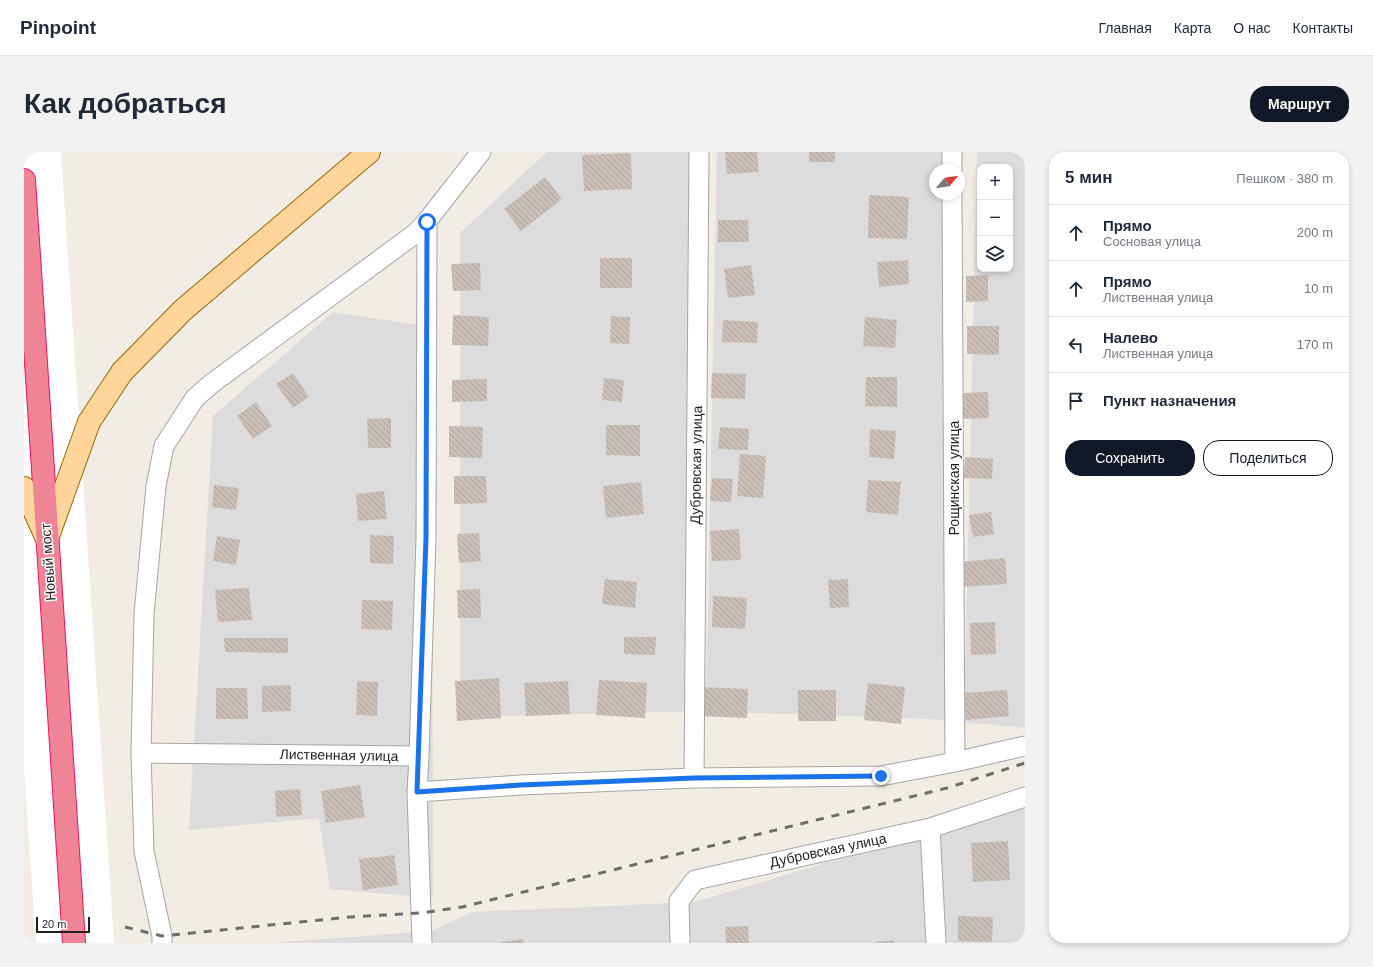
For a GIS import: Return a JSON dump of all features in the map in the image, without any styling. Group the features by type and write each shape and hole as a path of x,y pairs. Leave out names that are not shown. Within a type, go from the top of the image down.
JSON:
{"highway":[{"name":"Новый мост","path":"24,180 74,943"}],"main road":[{"path":"47,539 89,422 122,372 183,310 369,152"},
{"path":"24,488 47,539"}],"street":[{"path":"162,943 162,936 144,851 141,753 144,614 156,486 164,446 190,404 200,393 416,233 427,222 481,152"},
{"name":"Дубровская улица","path":"694,778 699,152"},
{"path":"952,152 952,164"},
{"name":"Рощинская улица","path":"952,200 955,762"},
{"path":"419,756 426,538 427,222"},
{"path":"417,792 521,785 694,778 881,776 955,762 1025,746"},
{"name":"Лиственная улица","path":"141,753 419,756 417,792 422,943"},
{"name":"Дубровская улица","path":"680,943 679,901 694,880 930,828 1025,797"},
{"path":"930,828 936,943"}],"shaded area":[{"path":"547,152 689,152 706,699 717,152 947,152 947,164 929,164 929,200 947,200 949,720 706,711 460,717 460,233"},
{"path":"977,152 1025,152 1025,728 964,722"},
{"path":"333,312 432,327 433,898 330,889 319,818 189,830 213,416"},
{"path":"1025,804 1025,943 270,943 431,931 472,912 695,902"}],"pier":[{"path":"24,152 61,152 114,943 36,943 24,768"}],"building":[{"path":"725,152 757,152 759,172 727,174"},
{"path":"809,152 835,152 835,162 809,162"},
{"path":"631,153 632,189 584,191 582,155"},
{"path":"545,177 562,199 521,231 504,209"},
{"path":"869,195 909,197 907,239 868,238"},
{"path":"718,220 748,220 749,242 718,242"},
{"path":"600,258 632,258 632,288 600,288"},
{"path":"908,260 909,284 879,287 877,262"},
{"path":"480,263 481,290 453,291 451,264"},
{"path":"751,265 755,295 728,298 724,269"},
{"path":"988,275 988,301 966,302 966,276"},
{"path":"453,315 489,317 488,346 452,345"},
{"path":"611,316 630,317 629,344 610,343"},
{"path":"865,317 897,320 895,348 863,346"},
{"path":"723,320 758,322 757,343 722,342"},
{"path":"967,326 999,326 999,355 967,354"},
{"path":"293,373 309,397 293,408 276,384"},
{"path":"712,373 746,374 745,399 711,398"},
{"path":"866,377 897,377 897,407 865,406"},
{"path":"604,378 624,380 622,402 602,400"},
{"path":"487,379 487,401 452,402 452,380"},
{"path":"988,392 989,418 962,419 961,393"},
{"path":"256,402 272,426 253,439 237,416"},
{"path":"391,418 391,448 368,448 367,419"},
{"path":"606,425 640,425 640,456 606,455"},
{"path":"449,426 483,427 482,458 449,457"},
{"path":"720,427 749,429 748,450 718,449"},
{"path":"870,429 896,431 894,459 869,457"},
{"path":"740,454 766,456 763,498 737,496"},
{"path":"965,457 993,459 992,479 964,478"},
{"path":"454,476 486,476 487,503 454,504"},
{"path":"712,478 733,479 731,502 710,501"},
{"path":"868,480 901,482 898,515 866,512"},
{"path":"641,482 644,514 606,518 603,486"},
{"path":"214,485 239,488 236,510 212,507"},
{"path":"384,491 387,519 358,521 356,494"},
{"path":"991,512 994,534 973,537 969,515"},
{"path":"739,529 741,560 712,561 710,531"},
{"path":"479,533 481,561 459,563 457,534"},
{"path":"370,535 394,536 393,564 370,563"},
{"path":"217,536 240,540 236,565 213,561"},
{"path":"1005,558 1007,584 961,587 959,562"},
{"path":"605,579 637,582 635,608 602,604"},
{"path":"848,579 849,607 830,608 828,580"},
{"path":"249,588 252,620 218,622 215,590"},
{"path":"480,589 481,618 458,618 457,590"},
{"path":"713,596 747,598 745,629 712,627"},
{"path":"362,600 393,601 392,630 361,629"},
{"path":"995,622 996,654 971,655 970,623"},
{"path":"624,637 656,637 655,655 624,654"},
{"path":"224,638 288,638 288,653 225,652"},
{"path":"499,678 501,718 457,721 455,681"},
{"path":"599,680 647,683 645,718 596,715"},
{"path":"357,681 378,682 377,716 356,715"},
{"path":"568,681 570,714 526,716 524,683"},
{"path":"868,683 905,687 901,724 864,720"},
{"path":"291,685 291,711 262,712 262,686"},
{"path":"699,687 748,689 747,718 698,716"},
{"path":"216,688 247,688 248,719 216,719"},
{"path":"798,690 836,690 836,721 798,721"},
{"path":"1007,690 1009,716 966,720 964,693"},
{"path":"360,785 365,817 326,823 321,791"},
{"path":"300,789 302,815 276,817 275,791"},
{"path":"1008,841 1010,880 973,882 971,843"},
{"path":"394,855 398,885 363,890 359,859"},
{"path":"958,916 993,917 992,942 958,941"},
{"path":"748,926 749,943 726,943 725,927"},
{"path":"523,939 524,943 501,943 501,942"},
{"path":"894,940 894,943 875,943 875,942"}],"railway":[{"path":"125,927 162,936 350,917 421,913 462,907 947,788 1025,763"}],"route":[{"path":"427,222 426,538 417,792 521,785 694,778 881,776"}]}
